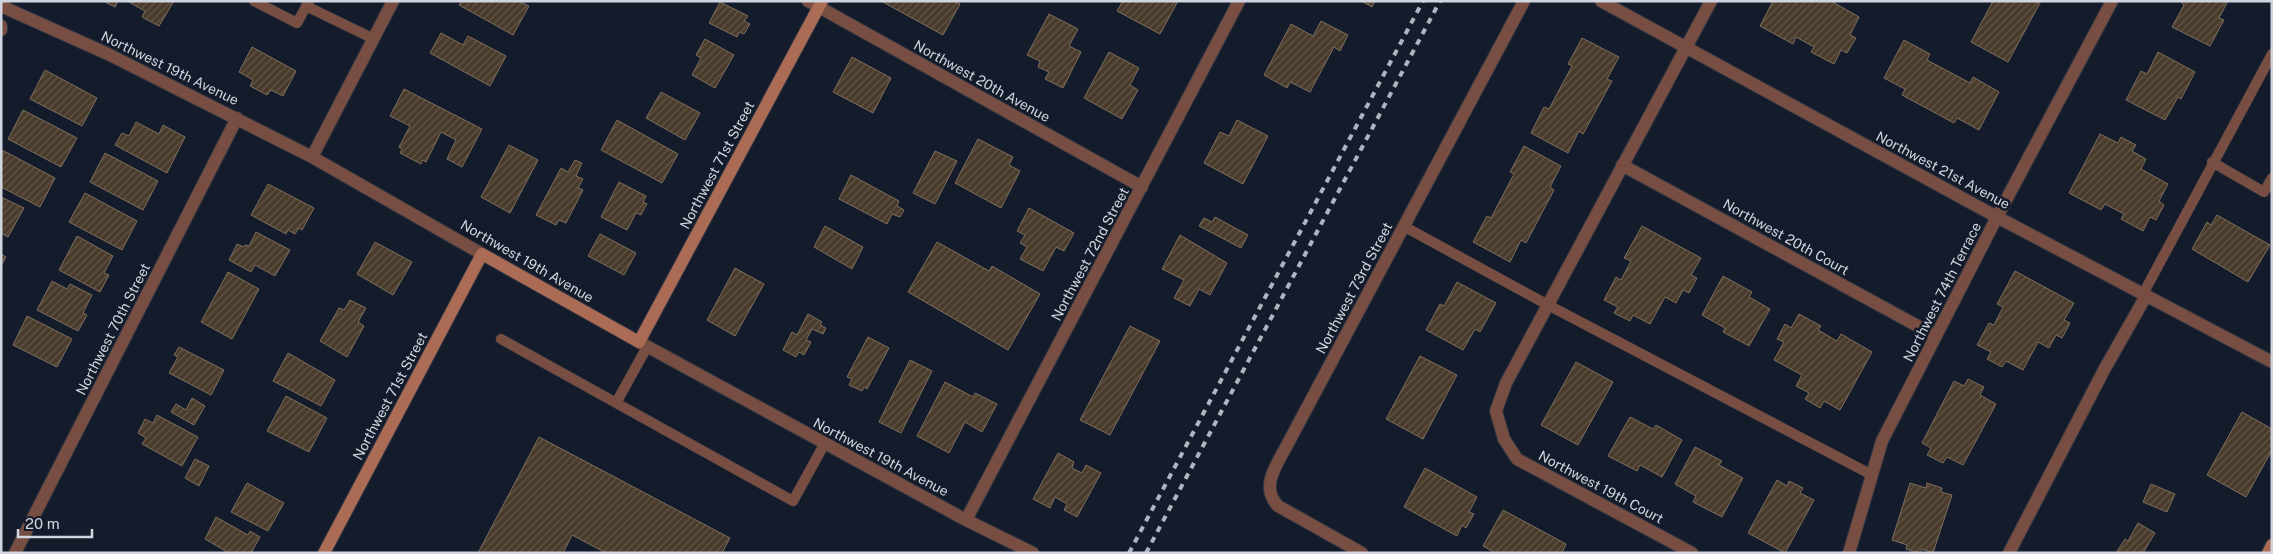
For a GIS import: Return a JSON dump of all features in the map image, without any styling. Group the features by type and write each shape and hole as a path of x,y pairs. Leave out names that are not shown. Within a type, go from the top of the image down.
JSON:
{"street":[{"path":"312,156 393,1"},
{"name":"Northwest 72nd Street","path":"966,520 1239,1"},
{"name":"Northwest 73rd Street","path":"1362,553 1278,506 1272,500 1269,482 1290,439 1405,227 1524,1"},
{"name":"Northwest 21st Avenue","path":"1601,1 1997,216 2272,362"},
{"path":"1548,304 1711,1"},
{"name":"Northwest 74th Terrace","path":"1849,553 1882,441 1997,216 2112,1"},
{"name":"Northwest 20th Avenue","path":"816,3 1142,187"},
{"name":"Northwest 71st Street","path":"643,345 816,3"},
{"name":"Northwest 19th Avenue","path":"1,6 108,54 312,156 643,345 966,520 1033,553"},
{"name":"Northwest 70th Street","path":"15,553 238,118"},
{"name":"Northwest 20th Court","path":"1622,165 1936,336"},
{"name":"Northwest 71st Street","path":"324,553 482,254"},
{"path":"2009,553 2145,295"},
{"name":"Northwest 19th Court","path":"1548,304 1506,383 1496,411 1504,439 1517,459 1692,553"},
{"path":"2268,553 2272,545"}],"lane":[{"path":"254,1 297,23 308,4 374,39"},
{"path":"2145,295 2212,162 2272,54"},
{"path":"2212,162 2264,192 2272,178"},
{"path":"1405,227 1872,475"},
{"path":"501,339 793,501 825,443"},
{"path":"616,403 643,345"}],"building":[{"path":"103,1 118,1 115,7"},
{"path":"127,1 174,1 159,26 142,17 145,11"},
{"path":"461,1 519,1 529,6 513,35 459,5"},
{"path":"881,1 954,1 960,4 943,35"},
{"path":"1123,1 1178,1 1160,34 1117,11"},
{"path":"1361,1 1375,1 1372,7"},
{"path":"1773,1 1831,1 1859,17 1850,35 1856,38 1847,53 1841,50 1834,64 1811,52 1814,47 1796,37 1793,44 1760,26"},
{"path":"1993,1 2041,1 2008,62 1971,42"},
{"path":"2180,1 2228,1 2219,18 2224,20 2210,46 2172,27 2184,5"},
{"path":"720,2 748,16 744,21 750,24 744,34 739,32 737,37 709,23"},
{"path":"1049,14 1078,29 1069,46 1081,52 1063,88 1045,79 1049,72 1038,67 1040,61 1027,55"},
{"path":"1321,21 1348,35 1340,51 1334,47 1310,92 1290,82 1287,88 1264,75 1291,24 1313,36"},
{"path":"441,33 463,45 468,36 506,56 490,86 430,53"},
{"path":"1582,38 1619,57 1607,79 1612,81 1583,134 1579,131 1568,153 1531,133 1544,107 1549,109 1572,66 1568,64"},
{"path":"705,39 734,55 715,88 692,75 701,58 696,55"},
{"path":"1904,40 1930,54 1927,60 1970,83 1973,77 1999,92 1979,130 1957,118 1954,123 1902,95 1905,89 1884,78"},
{"path":"252,47 296,71 283,96 271,90 267,95 250,86 253,80 239,72"},
{"path":"1109,52 1139,68 1130,85 1138,90 1122,119 1084,98"},
{"path":"2158,52 2195,72 2181,99 2178,97 2165,120 2126,100 2141,71 2147,74"},
{"path":"852,57 891,78 873,113 833,92"},
{"path":"45,70 97,98 82,126 30,99"},
{"path":"404,89 482,129 462,167 447,159 456,140 441,132 426,162 422,160 421,164 400,153 402,149 399,147 410,126 390,116"},
{"path":"661,92 700,113 685,140 646,118"},
{"path":"23,110 77,138 61,167 8,139"},
{"path":"617,120 678,154 662,183 601,150"},
{"path":"1237,120 1268,136 1243,184 1204,163 1220,132 1229,136"},
{"path":"136,122 159,134 163,125 185,137 167,173 115,145 122,133 129,136"},
{"path":"2100,134 2118,143 2121,137 2136,145 2132,151 2146,159 2141,169 2168,184 2159,201 2164,205 2156,220 2150,217 2143,231 2121,219 2124,214 2105,204 2101,210 2069,193"},
{"path":"978,139 1013,157 1009,165 1020,171 1001,208 955,183"},
{"path":"509,145 538,160 510,213 481,197"},
{"path":"1524,146 1561,166 1550,187 1554,190 1526,243 1521,240 1510,262 1473,242 1487,216 1491,218 1514,174 1510,172"},
{"path":"2,150 55,178 40,207 1,187"},
{"path":"935,151 957,161 935,204 913,193"},
{"path":"105,153 158,181 143,210 90,182"},
{"path":"575,160 582,163 576,176 583,179 578,188 583,190 566,223 559,220 556,225 536,215 561,168 568,172"},
{"path":"851,175 899,201 897,206 904,210 900,217 892,214 887,224 839,199"},
{"path":"619,182 646,196 643,202 647,204 641,215 636,213 627,230 601,217"},
{"path":"268,184 314,208 302,230 299,228 295,234 288,230 286,234 251,215"},
{"path":"85,193 137,221 122,250 69,222"},
{"path":"1,197 24,208 8,237 1,233"},
{"path":"1029,208 1074,233 1064,251 1056,247 1043,271 1020,259 1027,247 1020,243 1025,235 1017,231"},
{"path":"2217,215 2270,245 2248,282 2192,249 2207,222 2211,225"},
{"path":"1215,217 1248,235 1241,248 1199,226 1204,218 1212,222"},
{"path":"825,226 863,247 852,269 814,247"},
{"path":"1642,226 1701,258 1691,275 1697,278 1689,293 1683,290 1676,303 1665,297 1650,324 1633,315 1630,321 1614,313 1618,307 1604,300 1616,277 1621,280 1631,261 1624,258"},
{"path":"256,232 290,250 275,276 255,265 251,272 229,260 237,244 244,247 245,245 249,246"},
{"path":"600,234 636,253 624,275 588,256"},
{"path":"1180,235 1227,263 1210,295 1199,289 1190,306 1174,298 1184,280 1162,269"},
{"path":"77,236 113,256 104,273 109,275 100,292 59,270"},
{"path":"375,242 412,262 393,295 357,274"},
{"path":"937,242 989,271 992,266 1040,294 1008,350 908,292"},
{"path":"1,254 6,257 1,266"},
{"path":"735,268 764,284 735,336 707,320"},
{"path":"2015,271 2074,303 2064,320 2070,323 2062,338 2056,335 2049,348 2038,342 2023,370 2006,361 2002,367 1987,359 1991,352 1977,345 1989,323 1994,325 2003,307 1997,304"},
{"path":"228,272 259,289 232,339 201,322"},
{"path":"1723,276 1752,292 1749,297 1770,309 1749,346 1723,332 1725,328 1702,315"},
{"path":"52,281 67,289 70,284 92,295 83,313 87,315 78,331 37,310"},
{"path":"1457,282 1496,303 1480,332 1475,329 1463,350 1426,330 1440,304 1444,306"},
{"path":"350,300 366,308 358,322 364,326 347,357 320,341 339,308 344,310"},
{"path":"808,314 822,322 820,325 826,328 823,334 812,329 806,340 811,342 804,355 799,352 796,357 783,350 792,332 797,335"},
{"path":"1799,314 1821,326 1818,330 1837,341 1841,334 1872,352 1840,410 1824,401 1820,408 1805,399 1809,393 1796,386 1802,375 1774,360 1784,342 1777,339 1785,324 1791,328"},
{"path":"27,316 72,339 57,367 13,345"},
{"path":"1130,326 1160,341 1110,435 1080,420"},
{"path":"868,337 889,348 867,389 864,387 862,391 849,385 852,379 847,377"},
{"path":"179,347 224,370 211,395 169,373 178,357 174,355"},
{"path":"288,353 335,380 321,406 273,381"},
{"path":"1420,356 1457,375 1423,439 1386,419"},
{"path":"910,360 932,371 901,433 879,422"},
{"path":"1576,362 1613,382 1578,445 1541,425"},
{"path":"1968,379 1984,387 1980,395 1996,404 1963,465 1947,457 1943,463 1927,455 1931,448 1922,443 1954,381 1964,386"},
{"path":"945,382 973,397 975,393 997,404 982,432 965,422 949,453 917,436"},
{"path":"286,396 327,418 309,452 267,431"},
{"path":"192,398 205,406 194,425 171,412 176,404 186,410"},
{"path":"2242,412 2272,429 2272,450 2246,497 2207,475"},
{"path":"157,415 198,437 182,466 142,444 146,438 138,433 145,419 153,423"},
{"path":"1630,417 1653,429 1656,425 1682,440 1662,477 1640,465 1637,471 1608,456"},
{"path":"539,437 730,538 722,553 606,553 572,535 563,553 478,553"},
{"path":"1695,447 1722,461 1719,465 1743,478 1722,517 1693,502 1696,496 1675,484"},
{"path":"1058,453 1074,462 1072,468 1082,473 1086,465 1101,473 1077,517 1064,510 1067,504 1055,497 1050,508 1033,499"},
{"path":"195,459 209,466 199,486 185,478"},
{"path":"1425,468 1477,497 1469,512 1474,514 1466,528 1462,525 1457,536 1404,507"},
{"path":"1777,480 1787,486 1789,481 1803,488 1800,493 1814,500 1785,553 1748,533"},
{"path":"247,483 284,503 268,531 231,512"},
{"path":"1910,483 1926,488 1927,483 1942,488 1941,492 1952,495 1933,553 1922,549 1919,553 1906,549 1907,545 1892,540"},
{"path":"2151,484 2175,494 2167,512 2143,502"},
{"path":"1503,510 1566,544 1562,553 1495,553 1483,546"},
{"path":"216,517 248,535 250,531 260,537 251,553 229,553 205,539"},
{"path":"2138,523 2155,533 2143,553 2116,553 2125,539 2128,541"}],"railway":[{"path":"1129,553 1423,1"},
{"path":"1146,553 1440,1"}]}
